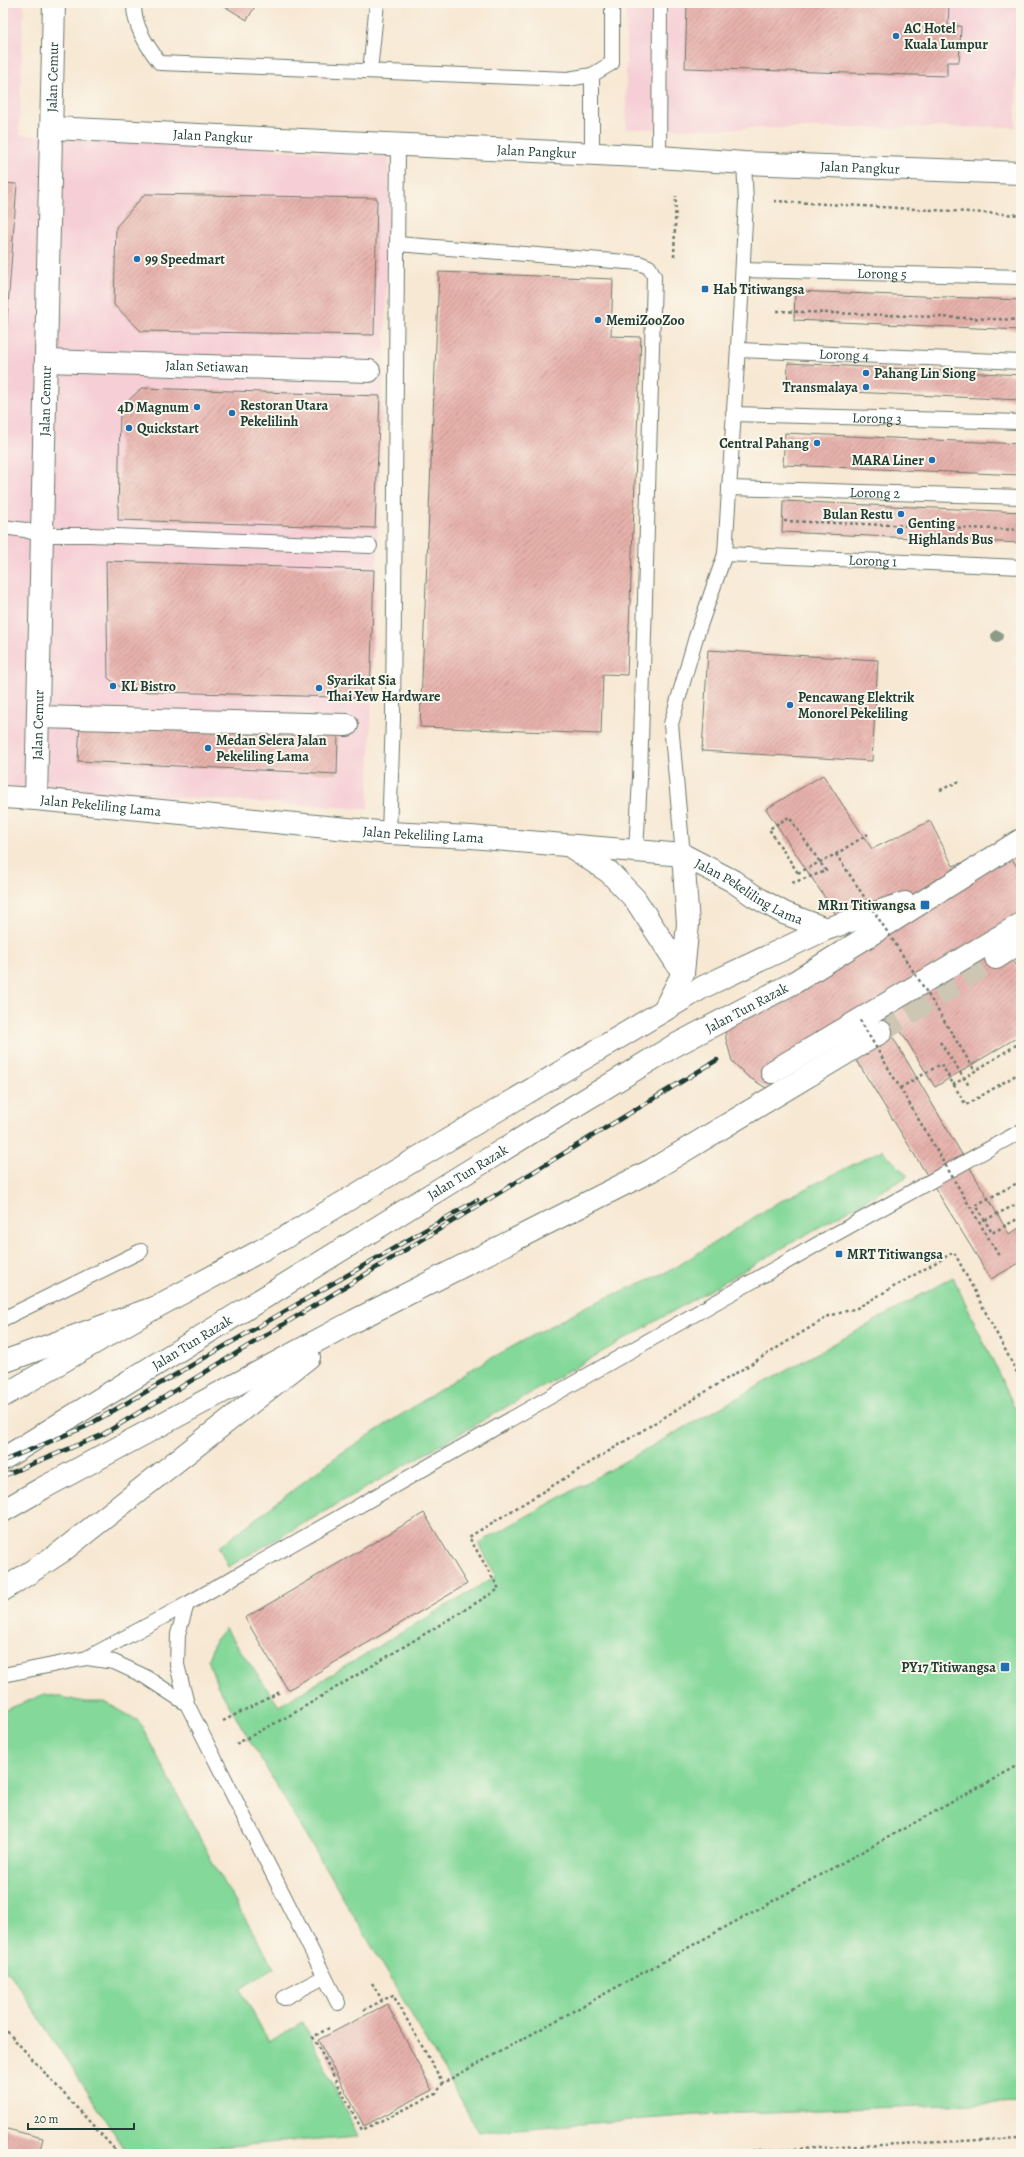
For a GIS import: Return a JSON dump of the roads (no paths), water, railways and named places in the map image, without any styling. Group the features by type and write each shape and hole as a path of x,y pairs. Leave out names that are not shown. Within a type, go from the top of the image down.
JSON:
{"main road":[{"name":"Jalan Cemur","path":"36,799 54,3"},
{"name":"Jalan Pangkur","path":"52,128 659,157 744,163 1021,173"},
{"name":"Jalan Setiawan","path":"46,361 369,372"},
{"path":"38,717 347,724"},
{"name":"Jalan Pekeliling Lama","path":"3,797 389,833 636,850 683,855 733,881 754,896 784,913 826,929"},
{"name":"Jalan Tun Razak","path":"3,1459 538,1128 672,1047 795,982 1021,840"},
{"path":"568,845 609,872 634,899 683,973"},
{"path":"664,1010 683,973 688,924 683,855"},
{"name":"Jalan Tun Razak","path":"156,1307 284,1238 703,987 826,929 937,893"},
{"path":"772,1072 1021,924"},
{"path":"996,958 1021,942"},
{"path":"3,1511 354,1321 652,1170 881,1032"},
{"path":"3,1362 156,1307"},
{"path":"3,1396 156,1307"},
{"path":"3,1590 61,1552 354,1321"}],"lane":[{"path":"134,3 133,12 146,45 160,63 568,79 592,76 612,63 612,3"},
{"path":"370,72 377,3"},
{"path":"659,157 660,3"},
{"path":"592,76 592,154"},
{"path":"389,833 392,763 398,145"},
{"path":"683,855 671,724 696,637 725,554 743,270 746,201 744,163"},
{"path":"397,244 639,263 649,267 654,276 641,770 636,850"},
{"name":"Lorong 5","path":"743,270 1021,277"},
{"name":"Lorong 4","path":"739,350 1021,362"},
{"name":"Lorong 3","path":"734,414 1021,422"},
{"name":"Lorong 2","path":"729,488 1021,497"},
{"path":"3,527 25,530 42,535 90,535 370,546"},
{"name":"Lorong 1","path":"725,554 1021,567"},
{"path":"3,1675 87,1658 187,1604 823,1241 1021,1131"},
{"path":"3,1319 141,1251"},
{"path":"187,1604 178,1634 177,1665 187,1704 338,2003"},
{"path":"87,1658 114,1662 144,1676 187,1704"},
{"path":"284,1998 324,1977"}],"tunnel":[{"path":"881,1032 996,958"}],"railway":[{"path":"3,1476 102,1435 717,1060"},
{"path":"3,1461 85,1427 477,1200"}],"place":[{"name":"AC Hotel Kuala Lumpur","path":"896,36"},
{"name":"99 Speedmart","path":"137,259"},
{"name":"Hab Titiwangsa","path":"705,289"},
{"name":"MemiZooZoo","path":"598,320"},
{"name":"Pahang Lin Siong","path":"866,373"},
{"name":"Transmalaya","path":"866,387"},
{"name":"4D Magnum","path":"197,407"},
{"name":"Restoran Utara Pekelilinh","path":"232,413"},
{"name":"Quickstart","path":"129,428"},
{"name":"Central Pahang","path":"817,443"},
{"name":"MARA Liner","path":"932,460"},
{"name":"Bulan Restu","path":"901,514"},
{"name":"Genting Highlands Bus","path":"900,531"},
{"name":"KL Bistro","path":"113,686"},
{"name":"Syarikat Sia Thai Yew Hardware","path":"319,688"},
{"name":"Pencawang Elektrik Monorel Pekeliling","path":"790,705"},
{"name":"Medan Selera Jalan Pekeliling Lama","path":"208,748"},
{"name":"MR11 Titiwangsa","path":"925,905"},
{"name":"MRT Titiwangsa","path":"839,1254"},
{"name":"PY17 Titiwangsa","path":"1005,1667"}]}
